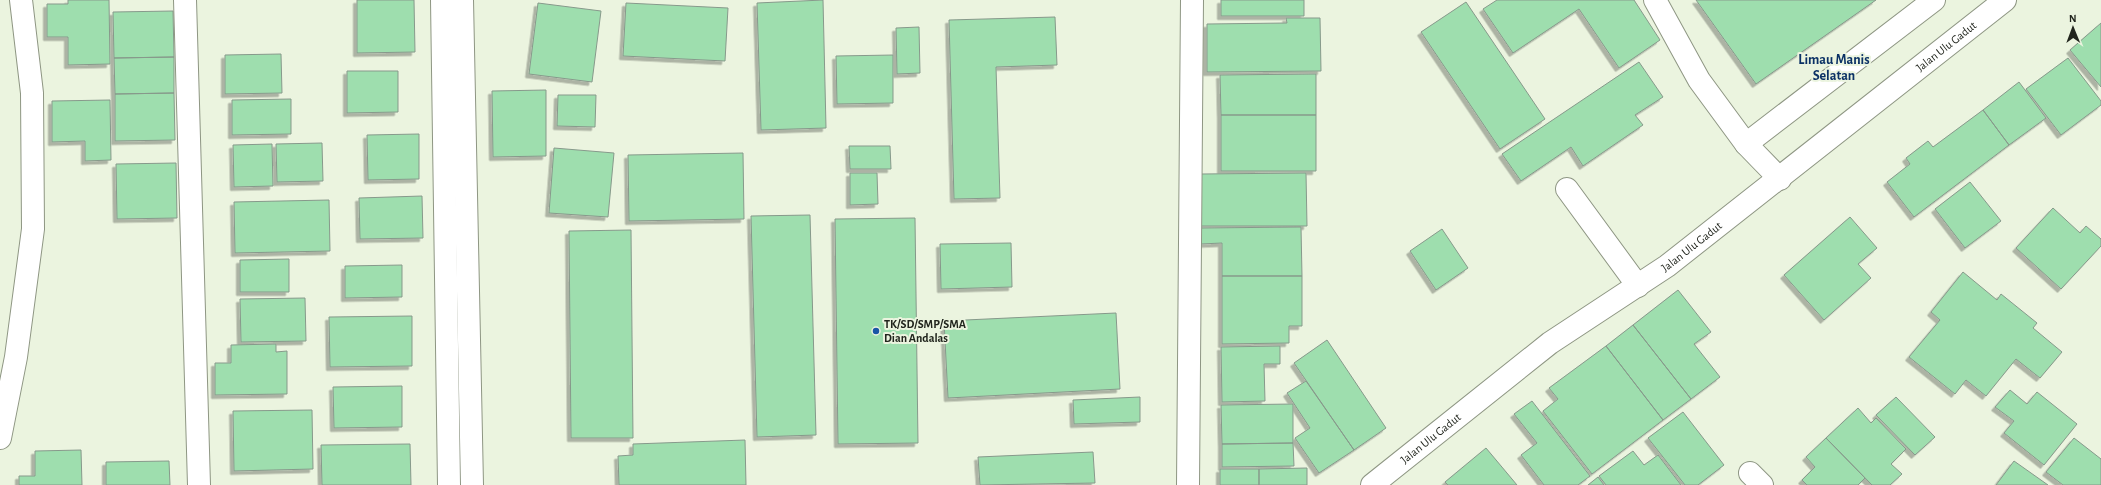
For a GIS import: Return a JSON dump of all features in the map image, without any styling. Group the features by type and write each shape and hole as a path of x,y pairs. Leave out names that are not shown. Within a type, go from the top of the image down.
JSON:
{"street":[{"path":"0,438 16,357 33,229 32,93 21,0"},
{"path":"185,0 199,485"},
{"path":"442,0 449,485"},
{"path":"462,0 472,485"},
{"path":"1188,485 1192,0"},
{"path":"1655,0 1699,80 1746,144 1780,179"},
{"path":"1746,144 1934,0"},
{"name":"Jalan Ulu Gadut","path":"1372,485 1550,343 1667,266 1780,179 2005,0"},
{"path":"1567,189 1638,286"}],"building":[{"path":"68,0 109,0 110,64 68,65 68,37 47,37 47,4 68,4"},
{"path":"357,0 414,0 415,52 357,53"},
{"path":"823,0 826,128 761,130 757,3"},
{"path":"1221,0 1304,0 1304,16 1221,16"},
{"path":"1497,0 1634,0 1660,40 1619,68 1579,9 1513,53 1483,9"},
{"path":"1696,0 1876,0 1756,84"},
{"path":"1466,2 1545,119 1500,149 1421,32"},
{"path":"538,3 601,11 592,82 529,74"},
{"path":"626,3 728,8 725,61 623,56"},
{"path":"173,11 174,57 114,58 113,12"},
{"path":"1055,17 1057,65 996,67 1000,198 954,199 949,20"},
{"path":"1286,18 1320,18 1321,71 1207,72 1207,24 1287,23"},
{"path":"2101,23 2101,87 2070,50"},
{"path":"919,27 920,73 897,74 896,28"},
{"path":"281,54 282,93 225,94 225,55"},
{"path":"893,55 893,103 837,104 836,56"},
{"path":"174,57 174,93 115,94 114,58"},
{"path":"2068,58 2101,101 2101,105 2061,135 2026,89"},
{"path":"1639,62 1663,97 1635,115 1643,125 1583,166 1571,147 1521,181 1502,154"},
{"path":"347,71 398,71 398,112 347,113"},
{"path":"1316,74 1316,115 1221,115 1220,75"},
{"path":"2019,82 2046,118 2009,145 1983,110"},
{"path":"546,90 546,156 493,157 492,91"},
{"path":"174,93 175,140 115,141 115,94"},
{"path":"558,95 596,95 595,127 557,126"},
{"path":"291,99 291,134 232,135 232,100"},
{"path":"110,100 111,160 85,161 85,141 52,142 52,101"},
{"path":"1983,110 2009,145 1914,217 1887,182 1910,164 1906,158 1928,141 1933,147"},
{"path":"1221,115 1316,115 1316,171 1221,171"},
{"path":"419,134 419,179 368,180 367,135"},
{"path":"322,143 323,181 277,182 276,144"},
{"path":"272,144 273,186 234,187 233,145"},
{"path":"849,146 890,146 891,169 850,169"},
{"path":"554,148 614,153 608,217 549,213"},
{"path":"743,153 744,219 629,221 628,155"},
{"path":"176,163 177,218 117,219 116,164"},
{"path":"850,173 877,173 878,204 850,205"},
{"path":"1306,173 1307,226 1201,226 1201,174"},
{"path":"1970,182 2001,221 1965,248 1935,209"},
{"path":"422,196 423,238 360,239 359,198"},
{"path":"329,200 330,251 235,253 234,202"},
{"path":"2053,208 2080,233 2086,226 2101,239 2101,246 2061,289 2016,248"},
{"path":"810,215 816,435 757,437 751,216"},
{"path":"1850,217 1877,248 1858,264 1871,278 1824,320 1784,275"},
{"name":"TK/SD/SMP/SMA Dian Andalas","path":"915,218 918,443 838,444 835,219"},
{"path":"1301,227 1302,276 1222,276 1222,243 1201,244 1201,228"},
{"path":"1442,229 1468,268 1436,290 1410,251"},
{"path":"631,230 633,438 571,438 569,231"},
{"path":"1011,243 1012,287 941,289 940,244"},
{"path":"289,259 289,292 240,292 240,260"},
{"path":"402,265 402,297 345,298 345,266"},
{"path":"1963,272 1997,300 2001,294 2037,323 2033,328 2062,352 2040,378 2016,359 1986,396 1966,380 1955,394 1909,357 1940,320 1931,312"},
{"path":"1222,276 1302,276 1302,326 1289,326 1289,343 1222,344"},
{"path":"1678,290 1711,332 1694,344 1720,377 1691,399 1633,325"},
{"path":"305,298 306,341 241,342 240,299"},
{"name":"TK/SD/SMP/SMA Dian Andalas","path":"1116,313 1120,389 948,398 944,321"},
{"path":"412,316 412,366 330,367 329,317"},
{"path":"1633,325 1691,399 1663,420 1606,346"},
{"path":"1327,340 1386,428 1354,450 1294,363"},
{"path":"276,344 276,352 287,351 287,394 215,395 215,363 231,363 231,345"},
{"path":"1280,346 1280,364 1264,364 1265,401 1222,402 1221,347"},
{"path":"1606,346 1663,420 1592,474 1543,411 1558,399 1549,388"},
{"path":"1306,381 1354,450 1319,473 1295,438 1310,428 1287,393"},
{"path":"402,386 402,427 334,428 333,387"},
{"path":"2010,390 2027,404 2037,392 2077,424 2044,465 2004,433 2014,421 1995,407"},
{"path":"1140,397 1140,422 1074,424 1073,400"},
{"path":"1896,397 1935,437 1915,455 1876,415"},
{"path":"1532,401 1590,476 1578,485 1544,485 1521,455 1537,443 1514,414"},
{"path":"1293,404 1293,443 1222,444 1221,405"},
{"path":"1858,408 1871,423 1876,418 1906,449 1891,464 1902,474 1890,485 1872,485 1826,438"},
{"path":"312,410 313,469 234,471 233,411"},
{"path":"1683,412 1724,465 1698,485 1685,485 1648,438"},
{"path":"1826,438 1865,478 1858,485 1807,485 1802,480 1815,467 1806,457"},
{"path":"2074,438 2101,459 2101,485 2063,485 2046,472"},
{"path":"745,440 746,485 619,485 618,456 633,455 633,444"},
{"path":"1293,443 1294,466 1222,467 1222,444"},
{"path":"410,444 411,485 322,485 321,445"},
{"path":"1486,448 1517,485 1448,485 1445,482"},
{"path":"81,450 82,485 19,485 19,476 35,476 35,451"},
{"path":"1633,451 1644,465 1658,455 1681,485 1606,485 1599,476"},
{"path":"1093,452 1095,483 980,485 978,457"},
{"path":"169,461 170,485 106,485 106,462"},
{"path":"2014,461 2048,485 1996,485"},
{"path":"1307,468 1307,485 1259,485 1259,469"},
{"path":"1220,469 1259,469 1259,485 1220,485"},
{"path":"1598,477 1604,485 1588,485"}],"place":[{"name":"TK/SD/SMP/SMA Dian Andalas","path":"876,331"}],"district":[{"name":"Limau Manis Selatan","path":"1834,68"}]}
